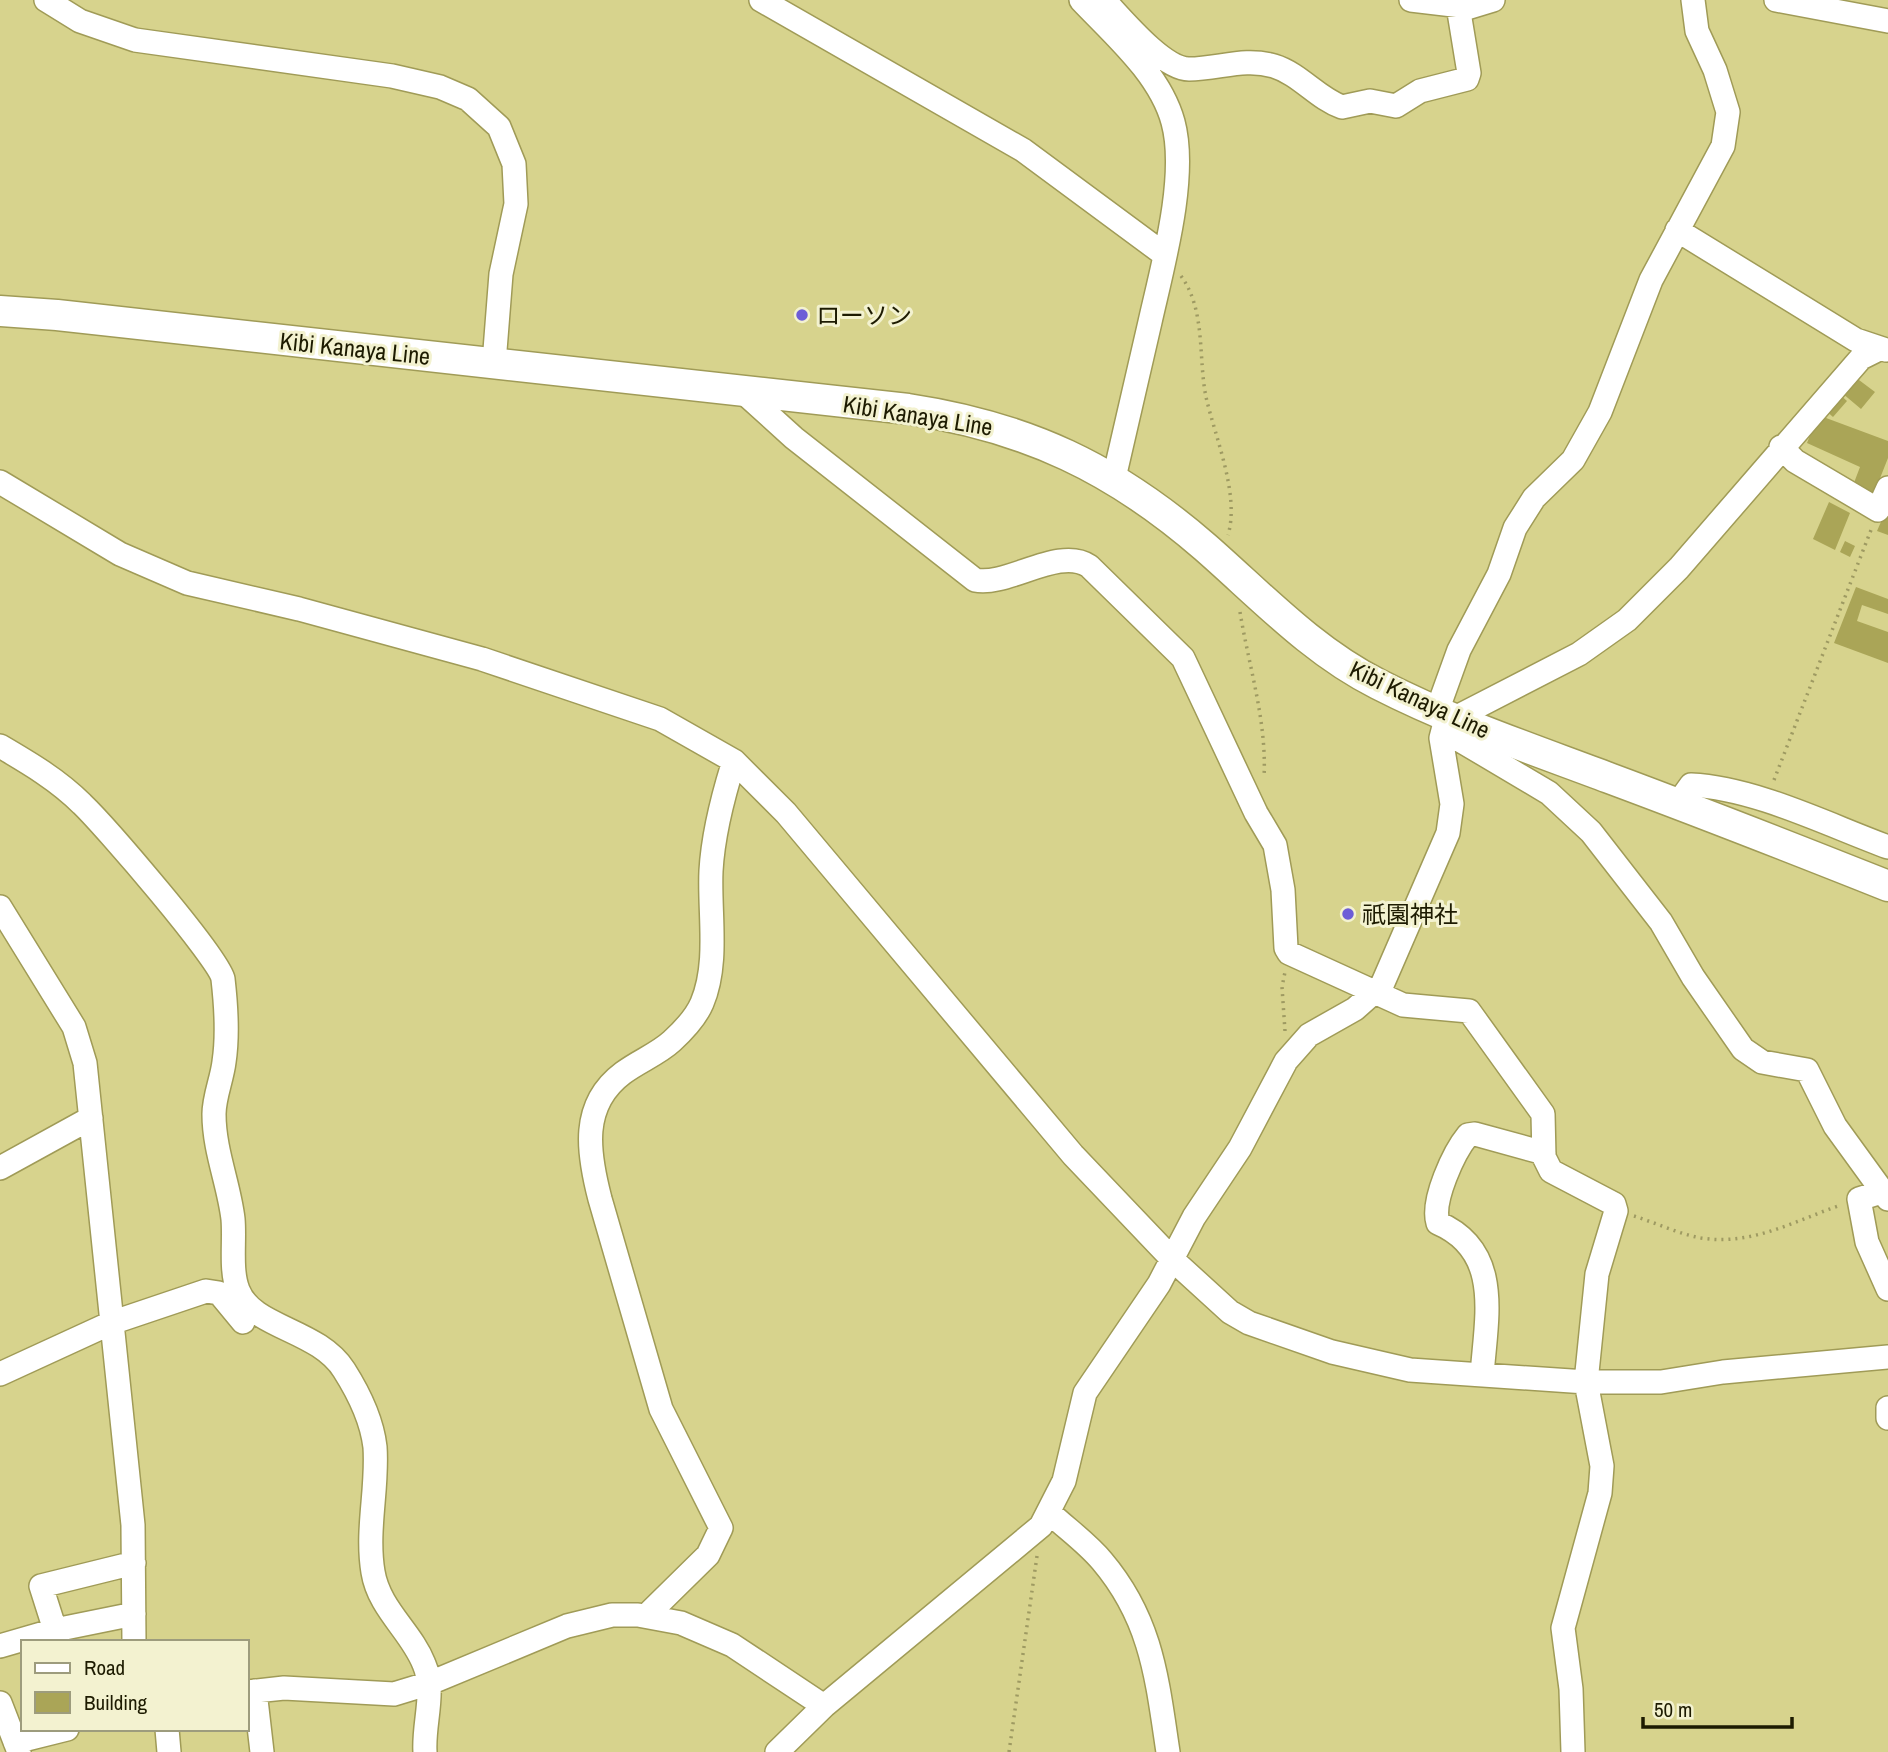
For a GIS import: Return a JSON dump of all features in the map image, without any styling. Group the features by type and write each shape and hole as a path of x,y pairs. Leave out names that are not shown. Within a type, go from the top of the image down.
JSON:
{"main road":[{"name":"Kibi Kanaya Line","path":"0,311 741,390 908,409 976,421 1039,441 1114,478 1162,511 1335,658 1376,684 1446,717 1678,803 1888,886"}],"street":[{"path":"46,0 80,20 135,40 209,53 265,56 392,76 440,87 468,99 499,128 514,164 516,204 500,274 494,363"},
{"path":"761,0 1023,150 1165,255"},
{"path":"1081,0 1132,55 1158,89 1173,122 1177,159 1165,255 1114,478"},
{"path":"1104,0 1161,57 1177,67 1197,69 1239,62 1265,64 1292,74 1342,107 1370,101 1396,106 1420,91 1467,79 1469,73 1458,6"},
{"path":"1411,0 1470,7 1493,0"},
{"path":"777,1752 824,1706 1046,1520 1064,1481 1085,1393 1173,1260 1194,1217 1240,1148 1286,1060 1309,1035 1355,1009 1378,992 1448,833 1452,804 1441,738 1459,650 1499,574 1515,528 1534,498 1573,460 1600,412 1637,312 1677,230 1723,146 1729,121 1719,81 1697,31 1693,0"},
{"path":"1776,0 1888,21"},
{"path":"1677,230 1834,327 1883,350"},
{"path":"1446,717 1580,654 1627,620 1679,568 1781,447 1861,358 1883,350"},
{"path":"741,390 833,470 975,580 988,581 1035,567 1083,562 1177,652 1226,745 1256,813 1275,845 1283,890 1286,948 1289,953 1417,1009 1469,1012 1539,1105 1545,1123 1544,1153 1550,1171 1607,1198 1616,1210 1597,1274 1586,1382 1602,1466 1600,1493 1563,1628 1571,1689 1573,1752"},
{"path":"1781,447 1795,461 1878,510 1888,488"},
{"path":"0,482 120,554 187,583 299,609 481,659 631,707 683,730 734,761 786,813 1073,1155 1173,1260 1230,1312 1283,1336 1332,1352 1410,1370 1482,1375 1586,1382 1661,1382 1723,1372 1888,1357"},
{"path":"1446,717 1452,735 1549,793 1591,832 1661,922 1693,977 1743,1049 1762,1062 1807,1070 1835,1126 1885,1196 1859,1199 1867,1242 1888,1289"},
{"path":"0,746 49,775 83,804 202,944 222,974 225,1060 214,1113 218,1152 233,1216 236,1285 249,1307 315,1342 333,1355 352,1384 368,1421 374,1446 371,1541 373,1575 390,1613 419,1653 430,1683 425,1752"},
{"path":"646,1616 708,1555 720,1528 661,1409 592,1170 589,1132 593,1114 612,1084 666,1046 701,1004 710,967 711,866 724,791 734,761"},
{"path":"1678,803 1685,789 1691,785 1766,802 1888,847"},
{"path":"0,907 74,1027 85,1062 133,1525 134,1640"},
{"path":"0,1168 91,1118"},
{"path":"1482,1375 1487,1279 1464,1239 1455,1229 1438,1223 1436,1217 1440,1197 1456,1154 1468,1135 1475,1134 1544,1153"},
{"path":"0,1374 111,1322 189,1296 215,1291 243,1321 256,1330 271,1331 282,1326"},
{"path":"1888,1408 1888,1418"},
{"path":"1046,1520 1102,1561 1135,1611 1154,1659 1168,1752"},
{"path":"55,1630 41,1586 134,1563"},
{"path":"0,1646 55,1630 134,1614"},
{"path":"262,1752 251,1692 284,1688 394,1694 430,1683 567,1626 612,1615 646,1616 681,1623 732,1645 824,1706"},
{"path":"0,1703 17,1747 61,1731"},
{"path":"167,1731 169,1752"}],"path":[{"path":"1165,255 1184,281 1195,309 1206,396 1229,493 1226,566 1261,710 1264,783"},
{"path":"1766,802 1860,564 1878,510"},
{"path":"1286,1060 1282,987 1289,953"},
{"path":"1616,1210 1700,1238 1738,1240 1765,1235 1859,1199"},
{"path":"1009,1752 1046,1520"}],"building":[{"path":"1855,377 1875,392 1861,409 1842,393"},
{"path":"1838,393 1847,401 1833,417 1824,409"},
{"path":"1818,415 1888,441 1888,458 1873,496 1852,488 1860,467 1807,443"},
{"path":"1829,502 1850,513 1835,550 1813,539"},
{"path":"1884,515 1888,517 1888,535 1877,531"},
{"path":"1845,541 1855,546 1850,557 1840,552"},
{"path":"1856,587 1888,599 1888,614 1862,605 1857,621 1888,632 1888,663 1834,643"}],"place":[{"name":"ローソン","path":"802,315"},
{"name":"祇園神社","path":"1348,914"}]}
